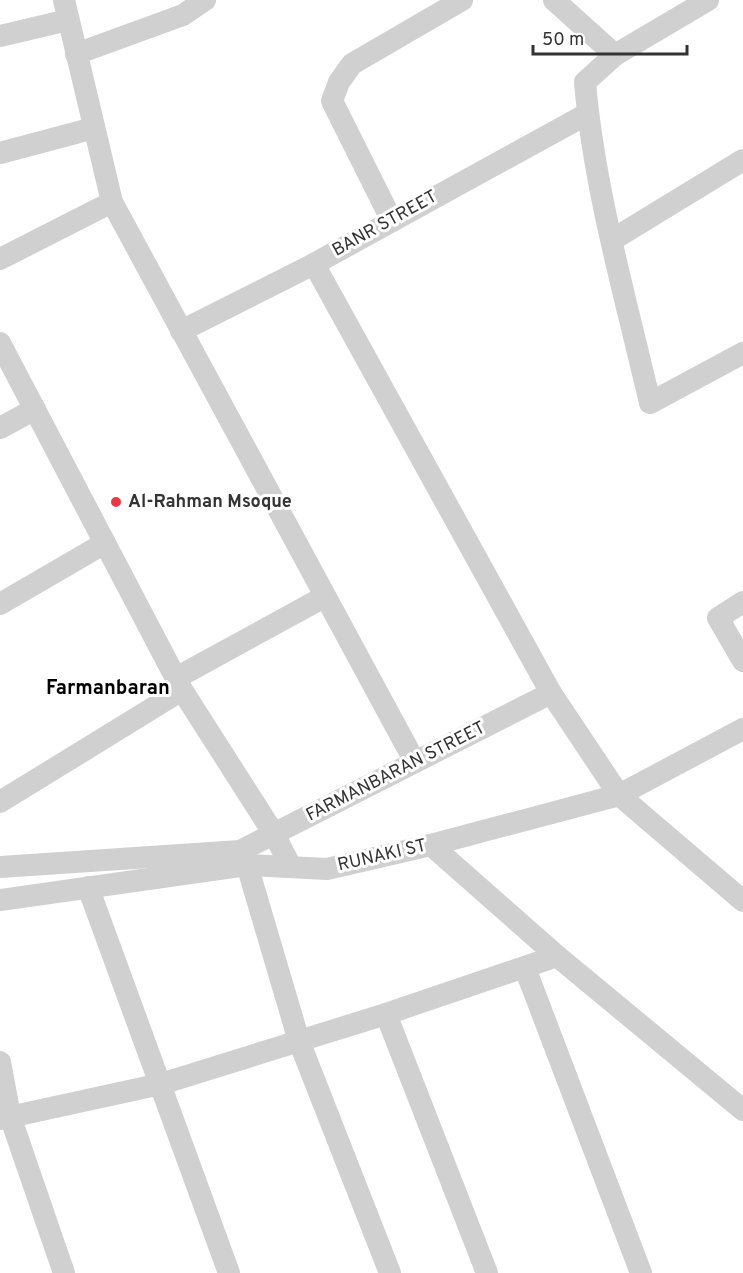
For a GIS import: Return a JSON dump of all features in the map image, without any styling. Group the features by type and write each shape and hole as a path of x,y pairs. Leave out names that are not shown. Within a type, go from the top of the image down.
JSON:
{"street":[{"path":"76,54 183,15 205,0"},
{"path":"392,221 332,101 339,82 352,64 462,0"},
{"path":"554,0 615,55"},
{"path":"708,0 615,55 585,82 587,114 612,240 650,403 743,353"},
{"path":"0,36 66,10 112,202 415,762"},
{"name":"BANR STREET","path":"181,331 314,264 587,114"},
{"path":"0,153 94,128"},
{"path":"612,240 743,160"},
{"path":"0,259 112,202"},
{"path":"314,264 552,693 619,795 743,901"},
{"path":"0,343 179,684 274,834 291,867"},
{"path":"0,428 35,409"},
{"path":"0,604 105,543"},
{"path":"0,802 179,684 324,597"},
{"path":"743,602 718,618 743,661"},
{"name":"FARMANBARAN STREET","path":"243,858 274,834 552,693"},
{"name":"RUNAKI ST","path":"0,867 243,858 291,867 327,869 431,846 619,795 743,729"},
{"path":"431,846 557,956 743,1110"},
{"path":"243,858 299,1041 390,1273"},
{"name":"RUNAKI ST","path":"0,900 88,887 243,858"},
{"path":"88,887 229,1273"},
{"path":"5,1118 161,1084 386,1014 557,956"},
{"path":"525,968 641,1273"},
{"path":"386,1014 487,1273"},
{"path":"0,1062 5,1118 64,1273"}],"place":[{"name":"Al-Rahman Msoque","path":"116,502"}],"district":[{"name":"Farmanbaran","path":"108,689"}]}
